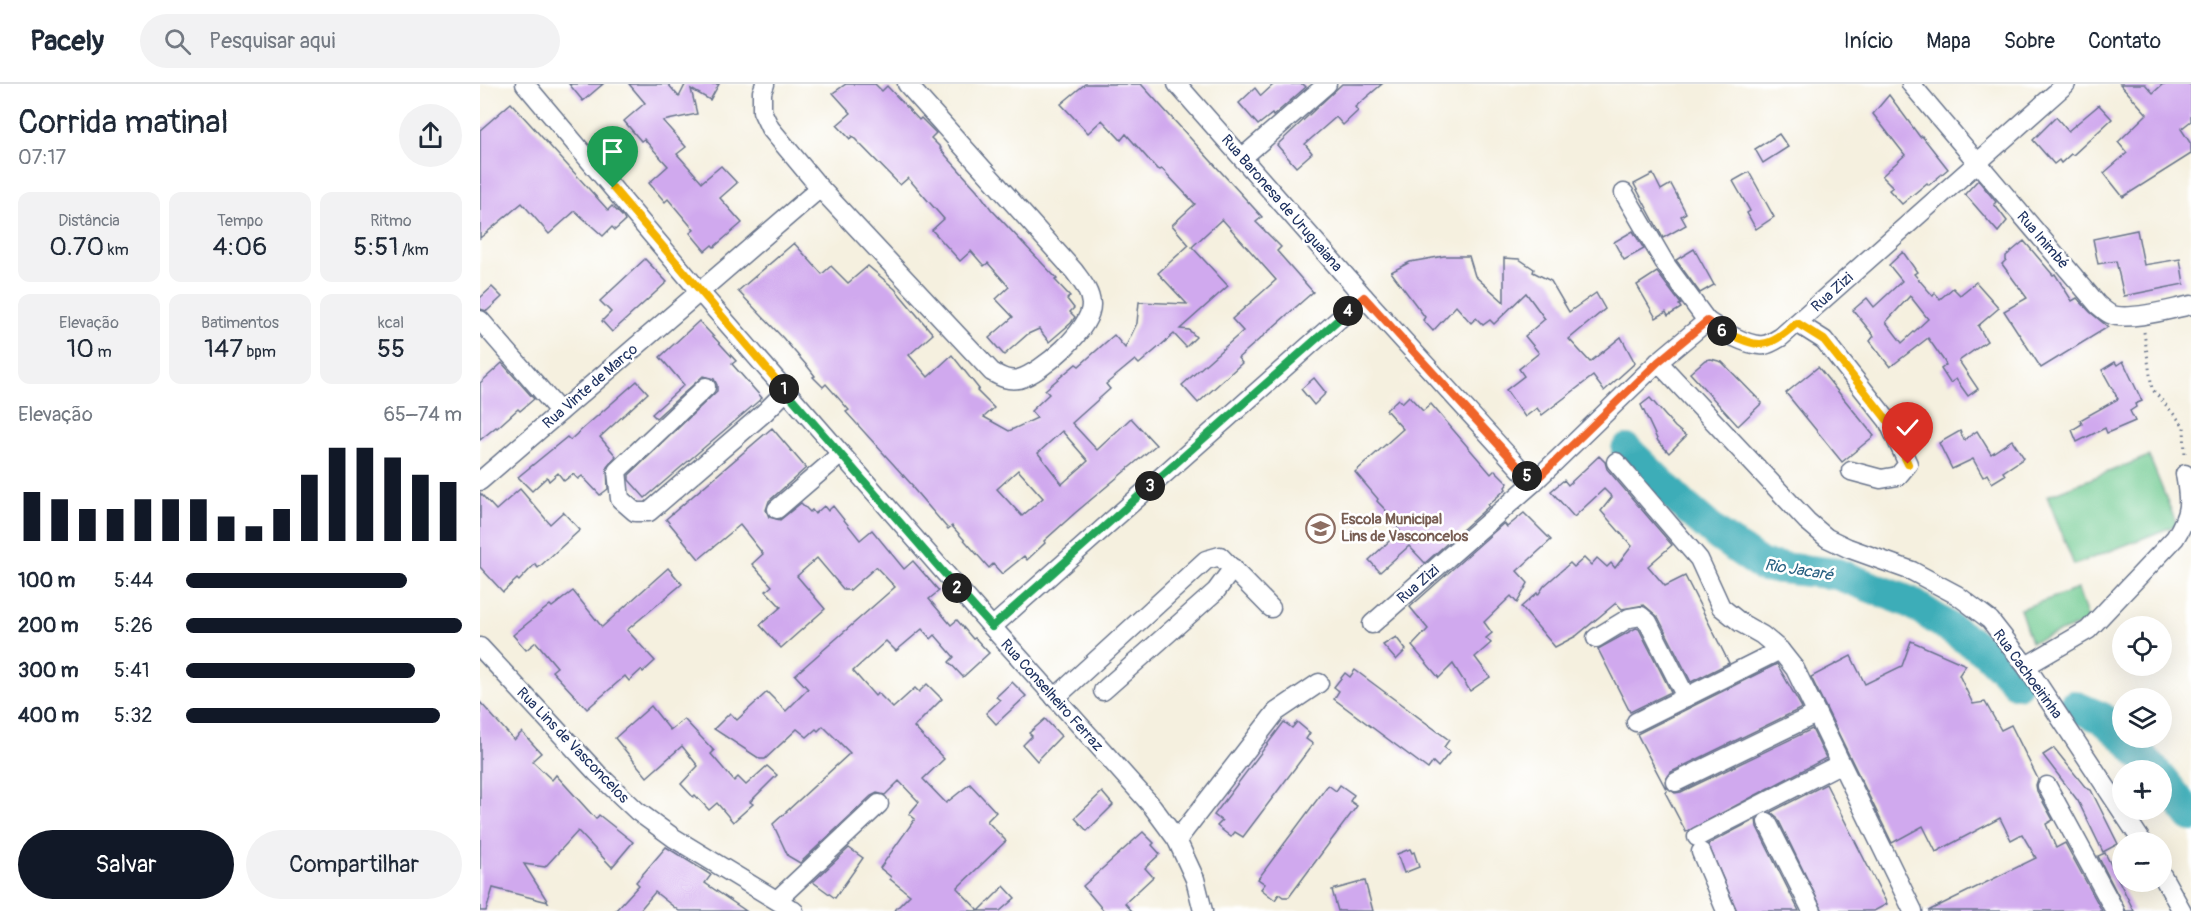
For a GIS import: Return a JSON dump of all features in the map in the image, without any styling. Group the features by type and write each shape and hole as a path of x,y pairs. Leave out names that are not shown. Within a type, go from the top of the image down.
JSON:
{"street":[{"name":"Rua Conselheiro Ferraz","path":"525,84 700,292 992,627 1152,806 1177,840 1195,879 1203,911"},
{"path":"765,84 762,92 762,111 770,128 820,188 992,372 1005,379 1018,379 1037,369 1078,336 1089,319 1091,305 1087,288 907,84"},
{"name":"Rua Baronesa de Uruguaiana","path":"1177,84 1364,297 1533,483"},
{"path":"1243,157 1327,84"},
{"name":"Rua Inimbé","path":"1911,84 2098,305 2111,315 2141,315"},
{"name":"Rua Zizi","path":"1372,624 1533,483 1658,362 1707,321 1718,329 1756,345 1766,345 1781,337 2066,84"},
{"name":"Rua Vinte de Março","path":"480,481 820,188"},
{"path":"1624,193 1666,265 1707,321"},
{"path":"992,627 1364,297"},
{"path":"2141,315 2191,305"},
{"path":"480,320 560,412"},
{"path":"1797,323 1824,340 1881,412 1888,421 1908,464 1898,476 1881,480 1851,471"},
{"name":"Rua Cachoeirinha","path":"1658,362 1807,521 1827,538 1912,571 1957,595 1990,620 2026,666 2136,832"},
{"path":"706,387 617,471 620,499 635,512 649,512 765,412 786,391"},
{"path":"777,509 841,454"},
{"path":"1616,462 1699,559 1721,608 1762,635 1780,650 1795,669 1913,911"},
{"path":"2026,666 2088,630 2175,538 2185,524 2190,507 2185,474"},
{"path":"1055,698 1206,560 1220,556 1271,608"},
{"path":"1103,691 1216,591 1233,568"},
{"path":"1596,638 1629,618 1641,616 1648,622 1686,697"},
{"name":"Rua Lins de Vasconcelos","path":"480,647 597,774 637,811 674,838 794,911"},
{"path":"1636,722 1780,650"},
{"path":"1177,840 1276,712 1319,684"},
{"path":"1675,777 1814,710"},
{"path":"1726,911 1699,845 1840,764"},
{"path":"2047,786 2115,911"},
{"path":"777,900 879,804"},
{"path":"1767,822 1812,911"},
{"path":"2171,892 2182,911"}],"path":[{"path":"2141,315 2152,389 2184,426 2185,474"}],"green space":[{"path":"2149,456 2177,525 2074,565 2047,496"},
{"path":"2078,589 2089,622 2031,642 2020,609"}],"building":[{"path":"569,84 603,84 583,101"},
{"path":"629,84 668,84 679,97 685,85 683,84 719,84 710,100 691,89 697,114 663,121 686,147 677,154 702,182 721,166 737,183 720,198 742,223 714,247 712,245 705,251 690,233 694,230 668,199 665,202 649,183 668,166 644,139 641,141 624,121 645,103"},
{"path":"846,84 875,84 882,91 887,86 919,120 921,118 936,133 931,138 940,149 991,209 1057,279 1055,280 1070,296 1067,299 1074,308 1070,312 1075,317 1049,342 1039,329 1028,334 1004,355 989,338 1013,317 996,299 1009,287 988,263 984,266 971,251 960,261 932,230 944,219 908,178 900,185 852,136 850,139 837,125 851,113 833,93"},
{"path":"1085,84 1141,84 1262,217 1256,222 1281,247 1277,251 1313,292 1238,358 1242,363 1198,403 1182,385 1243,331 1232,319 1276,280 1222,219 1192,247 1228,286 1180,329 1189,330 1196,337 1186,347 1174,334 1139,364 1135,360 1106,384 1110,389 1072,423 1097,450 1131,418 1156,445 1075,513 1027,560 1024,556 1002,574 993,564 989,568 952,526 948,529 913,486 846,412 849,410 826,384 823,387 813,377 815,376 783,338 738,291 794,243 822,274 831,266 848,283 868,266 895,289 933,334 909,355 928,377 952,355 979,389 977,391 994,408 984,417 1009,431 1037,418 1031,411 1049,394 1045,390 1076,364 1079,366 1114,335 1125,348 1137,323 1139,302 1187,304 1158,273 1189,245 1172,225 1195,204 1162,169 1157,169 1126,134 1121,140 1102,120 1088,133 1061,104","holes":["1062,431 1088,461 1062,484 1038,453","1018,470 1043,498 1022,516 997,489"]},
{"path":"1274,84 1303,84 1306,87 1273,116 1272,114 1258,125 1239,103 1255,88 1261,96"},
{"path":"1342,84 1382,84 1355,107 1358,111 1343,125 1336,117 1305,144 1312,153 1296,167 1277,145"},
{"path":"2120,84 2145,84 2153,93 2163,84 2191,84 2191,121 2181,129 2191,144 2191,154 2123,197 2104,173 2127,153 2118,142 2147,114"},
{"path":"1889,95 1920,137 1922,136 1948,169 1902,204 1889,190 1893,187 1882,176 1905,155 1873,114"},
{"path":"511,103 608,210 612,206 623,217 625,221 615,230 612,227 603,236 575,211 549,234 522,203 480,238 480,130"},
{"path":"2099,105 2112,119 2061,163 2059,160 2054,164 2033,140 2056,117 2068,131"},
{"path":"1779,134 1788,147 1763,163 1755,149"},
{"path":"1749,172 1774,217 1756,229 1747,213 1750,211 1733,181"},
{"path":"1653,174 1661,190 1671,184 1686,213 1681,216 1686,225 1663,238 1634,184"},
{"path":"1978,180 1996,202 1994,204 2007,221 1998,232 1965,194"},
{"path":"2137,230 2144,265 2180,259 2184,284 2124,296 2116,261 2098,264 2093,239"},
{"path":"1633,231 1644,249 1624,260 1614,242"},
{"path":"2024,241 2053,275 2055,274 2072,301 2077,298 2108,327 2041,368 2004,311 2027,298 2002,264 2006,256"},
{"path":"1694,249 1714,285 1700,293 1676,260"},
{"path":"1903,252 1917,272 1914,274 1933,296 1935,293 1940,299 1953,288 1960,295 1976,282 1999,308 1978,326 1987,341 1959,361 1978,389 1968,396 1956,379 1950,383 1941,369 1946,365 1928,338 1890,367 1870,341 1874,336 1853,310 1867,298 1874,307 1902,281 1889,265","holes":["1910,296 1928,319 1902,343 1886,322"]},
{"path":"1444,256 1469,256 1475,276 1504,302 1504,258 1519,259 1534,269 1533,272 1551,281 1569,312 1596,293 1605,309 1569,339 1590,362 1621,337 1635,363 1604,391 1593,376 1542,415 1537,408 1525,417 1506,390 1524,376 1519,369 1539,353 1525,336 1545,319 1526,293 1494,324 1490,320 1483,325 1476,318 1471,323 1456,306 1433,331 1391,272 1410,262"},
{"path":"645,259 667,282 612,332 602,321 611,312 600,301"},
{"path":"1657,272 1681,304 1679,305 1681,308 1668,316 1666,312 1656,318 1637,285"},
{"path":"492,287 502,297 487,311 480,309 480,298"},
{"path":"699,321 736,361 732,364 762,398 645,498 629,480 629,475 717,391 714,379 703,376 656,418 652,414 684,385 660,357"},
{"path":"1705,360 1722,362 1762,403 1738,426 1690,373"},
{"path":"2123,361 2142,401 2135,404 2136,407 2130,411 2135,421 2107,433 2105,428 2077,442 2072,430 2082,424 2080,420 2118,399 2102,370 2115,362 2117,365"},
{"path":"502,363 534,399 480,440 480,383"},
{"path":"1818,367 1874,436 1842,462 1786,393"},
{"path":"1314,378 1326,393 1314,405 1301,389"},
{"path":"637,381 648,393 600,437 616,456 607,467 608,489 600,495 582,476 578,479 573,474 564,481 558,473 549,481 547,477 532,491 518,477 567,437 570,440"},
{"path":"1409,396 1423,411 1431,404 1491,474 1495,470 1508,483 1506,489 1489,506 1425,563 1409,546 1380,572 1369,560 1400,531 1397,528 1400,525 1377,501 1378,499 1355,472 1403,429 1386,410 1398,399 1402,403"},
{"path":"1650,398 1686,436 1669,453 1658,441 1641,405"},
{"path":"772,428 806,468 769,501 766,510 769,517 780,520 801,503 815,514 824,506 828,511 833,506 860,540 872,530 904,569 913,561 939,591 929,599 951,625 957,620 989,653 963,677 949,662 954,657 935,635 931,639 922,629 896,651 886,641 853,671 875,696 878,693 893,708 915,688 919,692 927,684 942,699 914,727 944,759 923,779 946,803 970,784 996,812 987,821 1006,841 957,888 979,911 894,911 910,895 880,868 915,819 909,814 919,802 899,781 885,795 877,793 871,796 800,863 788,856 773,824 850,753 823,726 807,737 797,729 765,759 760,759 714,729 730,713 737,720 767,692 786,711 808,689 795,675 895,587 876,567 850,590 844,590 817,558 797,576 825,609 781,648 760,625 781,607 766,591 772,586 752,564 763,554 740,525 699,559 666,519"},
{"path":"1960,431 1964,440 1977,431 1991,454 2012,440 2024,458 2003,472 2005,475 1992,483 1987,474 1983,477 1973,459 1952,469 1939,443"},
{"path":"1599,456 1605,462 1607,469 1672,545 1648,566 1665,586 1685,576 1729,663 1691,682 1658,617 1644,605 1622,609 1616,603 1576,636 1555,647 1521,607 1537,593 1538,595 1544,586 1570,563 1574,567 1584,558 1591,565 1597,558 1607,567 1611,563 1615,568 1632,546 1601,511 1612,497 1604,489 1574,517 1551,491 1564,480 1568,485"},
{"path":"520,489 550,524 563,512 580,530 538,568 535,564 519,581 517,579 503,592 480,567 480,493 496,510"},
{"path":"1524,513 1551,540 1517,571 1528,583 1517,603 1511,596 1484,622 1492,633 1486,638 1491,643 1475,657 1490,677 1470,691 1453,664 1439,678 1412,646 1428,629 1410,607 1504,523 1507,527"},
{"path":"668,568 682,584 627,630 655,661 629,681 625,676 587,709 552,671 557,667 536,642 526,650 513,635 550,605 552,607 573,591 602,627"},
{"path":"1636,628 1639,629 1671,692 1630,712 1598,649"},
{"path":"1396,637 1406,650 1396,660 1383,645"},
{"path":"1911,641 1966,665 1959,675 1973,704 1985,702 2001,730 2011,725 2038,779 2037,791 2053,820 2046,824 2056,848 2065,843 2102,911 1928,911 2036,858 2022,834 2011,840 2000,818 1936,852 1923,826 1892,843 1811,677 1851,656 1865,684 1902,666"},
{"path":"1777,664 1802,708 1671,772 1665,781 1666,787 1675,793 1681,792 1812,729 1826,758 1686,832 1637,734"},
{"path":"1355,670 1449,740 1444,747 1450,752 1438,767 1433,762 1428,769 1334,699 1339,691 1334,687 1345,673 1350,677"},
{"path":"1012,682 1026,696 996,724 986,713 1000,700 996,697"},
{"path":"480,702 514,740 522,732 541,753 532,761 552,780 556,775 596,819 599,815 633,842 612,867 578,831 545,867 524,864 548,902 493,888 486,911 480,911"},
{"path":"651,706 670,730 684,719 714,751 711,754 734,781 738,777 746,785 767,766 777,775 750,802 753,804 733,822 717,803 709,810 681,784 698,766 682,746 647,777 615,738"},
{"path":"1045,719 1061,736 1037,761 1023,745 1032,736 1029,733"},
{"path":"1284,722 1292,728 1297,722 1310,733 1306,739 1313,744 1243,837 1235,832 1231,837 1217,826 1222,821 1214,815"},
{"path":"2054,748 2086,788 2091,790 2112,832 2112,847 2103,852 2078,801 2043,755"},
{"path":"1826,784 1887,904 1874,911 1823,911 1777,817 1771,812"},
{"path":"1328,785 1336,791 1340,785 1354,795 1350,801 1357,806 1289,897 1279,894 1275,900 1261,889 1265,884 1258,879"},
{"path":"1102,792 1113,805 1087,831 1075,818"},
{"path":"1756,819 1757,827 1799,911 1737,911 1708,844"},
{"path":"1143,832 1154,843 1152,845 1160,854 1145,868 1153,877 1125,903 1132,911 1104,911 1083,886"},
{"path":"666,847 711,875 705,883 746,911 679,911 655,892 639,911 615,911 639,885 636,882"},
{"path":"849,848 863,858 835,898 813,882"},
{"path":"1410,849 1412,853 1414,852 1419,867 1404,873 1397,854"},
{"path":"2105,853 2112,867 2112,884 2098,856"},
{"path":"1365,881 1373,911 1338,911 1332,890"},
{"path":"1004,886 1015,898 1000,911 979,911"},
{"path":"2116,892 2124,892 2134,911 2126,911"}],"waterway":[{"name":"Rio Jacaré","path":"1627,450 1682,504 1719,536 1763,566 1837,574 1910,602 1986,652 2017,683"},
{"name":"Rio Jacaré","path":"2074,706 2102,718 2112,726"},
{"name":"Rio Jacaré","path":"2135,748 2145,760"},
{"name":"Rio Jacaré","path":"2172,792 2191,816"}],"place":[{"name":"Escola Municipal Lins de Vasconcelos","path":"1320,528"}],"route":[{"path":"613,188 700,292 992,627 1364,297 1533,483 1658,362 1707,321 1718,329 1756,345 1766,345 1781,337 1797,323 1824,340 1888,421 1908,464"}]}
